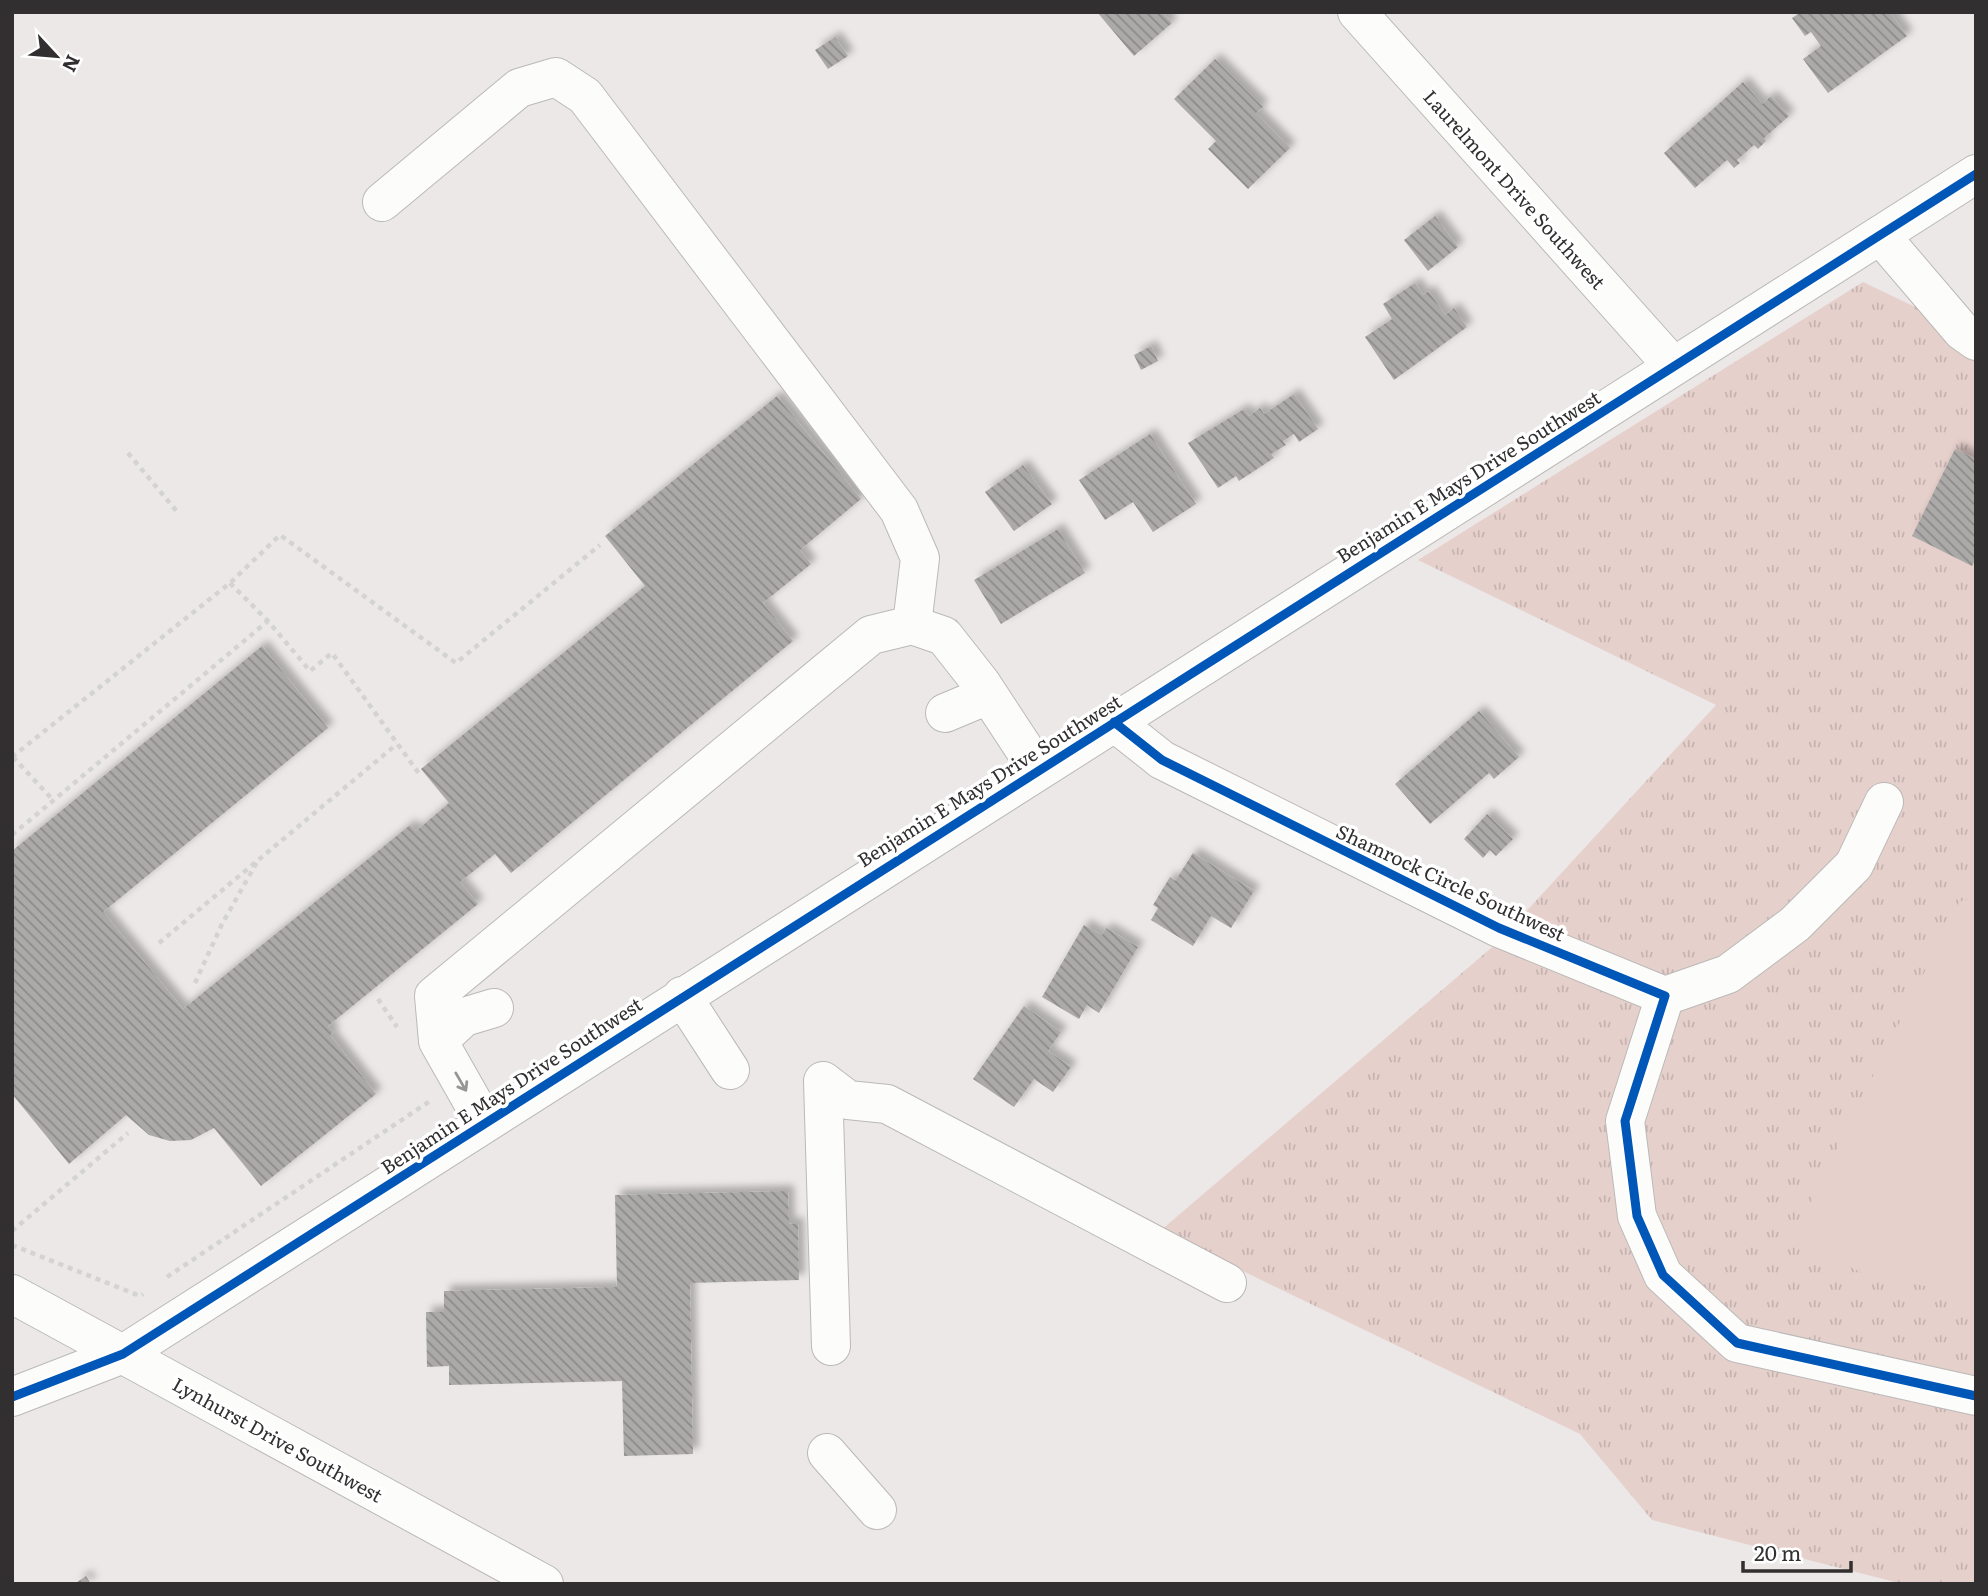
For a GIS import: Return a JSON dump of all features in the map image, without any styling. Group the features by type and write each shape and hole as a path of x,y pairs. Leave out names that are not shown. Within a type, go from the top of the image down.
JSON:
{"street":[{"name":"Laurelmont Drive Southwest","path":"1357,12 1673,366"},
{"path":"382,202 519,88 556,77 585,96 900,510 920,558 912,625"},
{"name":"Benjamin E Mays Drive Southwest","path":"12,1398 123,1354 1976,174"},
{"path":"1880,235 1962,331 1976,341"},
{"path":"484,1122 438,1041 434,996 871,635 912,625 944,636 988,695 1038,770"},
{"path":"945,713 988,695"},
{"name":"Shamrock Circle Southwest","path":"1114,722 1162,760 1499,928 1665,996"},
{"path":"1884,802 1854,865 1794,924 1728,974 1665,996 1625,1121 1637,1216 1663,1275 1737,1343 1976,1396"},
{"path":"682,996 730,1070"},
{"path":"438,1041 464,1017 494,1008"},
{"path":"831,1346 823,1081 848,1100 887,1104 1227,1283"},
{"name":"Lynhurst Drive Southwest","path":"12,1294 544,1584"},
{"path":"827,1453 877,1510"}],"path":[{"path":"128,453 179,514"},
{"path":"52,799 12,757 230,583 280,535 456,663 600,545"},
{"path":"230,583 268,621 310,671 332,653 420,775"},
{"path":"12,835 268,621"},
{"path":"159,943 397,744"},
{"path":"195,983 222,924 259,858"},
{"path":"163,1280 439,1095"},
{"path":"12,1231 128,1133"},
{"path":"12,1245 140,1296 152,1288"}],"green space":[{"path":"1863,282 1976,336 1976,1584 1903,1584 1652,1520 1580,1434 1160,1231 1497,943 1716,705 1418,560"},
{"path":"1976,897 1976,1296 1865,1274 1792,1240 1959,902"}],"building":[{"path":"1097,12 1162,12 1172,23 1134,56"},
{"path":"1801,12 1890,12 1907,36 1828,93 1803,59 1821,46 1811,32 1805,36 1792,18"},
{"path":"835,37 848,56 828,69 815,50"},
{"path":"1215,59 1263,107 1256,113 1290,148 1248,189 1208,149 1216,141 1174,99"},
{"path":"1743,82 1762,104 1771,96 1789,116 1764,138 1766,141 1758,149 1754,145 1737,160 1740,163 1734,168 1727,160 1695,188 1664,153"},
{"path":"1435,216 1458,247 1428,271 1404,240"},
{"path":"1415,283 1423,295 1429,291 1445,315 1454,308 1467,327 1394,380 1365,337 1392,319 1383,304"},
{"path":"1151,346 1158,361 1141,370 1134,355"},
{"path":"1294,394 1318,429 1299,442 1294,434 1283,441 1286,445 1271,454 1274,458 1239,481 1236,476 1218,488 1188,443 1244,409 1249,416 1260,408 1264,414"},
{"path":"777,396 861,499 800,550 811,564 763,603 793,641 511,873 495,854 460,882 478,904 328,1026 334,1032 330,1035 376,1094 261,1186 214,1128 191,1140 170,1141 149,1135 126,1115 69,1164 12,1094 12,851 262,646 328,728 103,912 183,1009 410,825 416,831 449,803 421,769 645,586 605,536"},
{"path":"1150,434 1196,504 1153,532 1133,502 1105,520 1079,480"},
{"path":"1955,449 1976,459 1976,558 1972,566 1912,536"},
{"path":"1023,465 1052,504 1014,531 985,492"},
{"path":"1058,529 1085,573 1001,624 974,580"},
{"path":"1479,711 1519,757 1494,779 1489,773 1430,824 1395,784"},
{"path":"1487,814 1513,839 1496,856 1490,850 1483,858 1464,839"},
{"path":"1193,853 1254,891 1231,928 1211,916 1193,946 1151,920 1158,908 1153,905 1170,877 1175,881"},
{"path":"1084,925 1102,935 1106,928 1138,947 1099,1013 1087,1005 1079,1019 1042,997"},
{"path":"1024,1006 1061,1032 1048,1051 1071,1067 1053,1092 1034,1079 1014,1107 973,1079"},
{"path":"788,1191 789,1224 798,1223 799,1280 690,1283 693,1454 624,1456 622,1381 449,1385 449,1366 427,1367 426,1312 444,1312 444,1291 617,1287 615,1195"},
{"path":"86,1576 91,1584 74,1584"}],"cycle path":[{"path":"12,1397 123,1354 1976,174"},
{"path":"1114,722 1162,760 1499,928 1665,996 1625,1121 1637,1216 1663,1275 1737,1343 1976,1396"}]}
